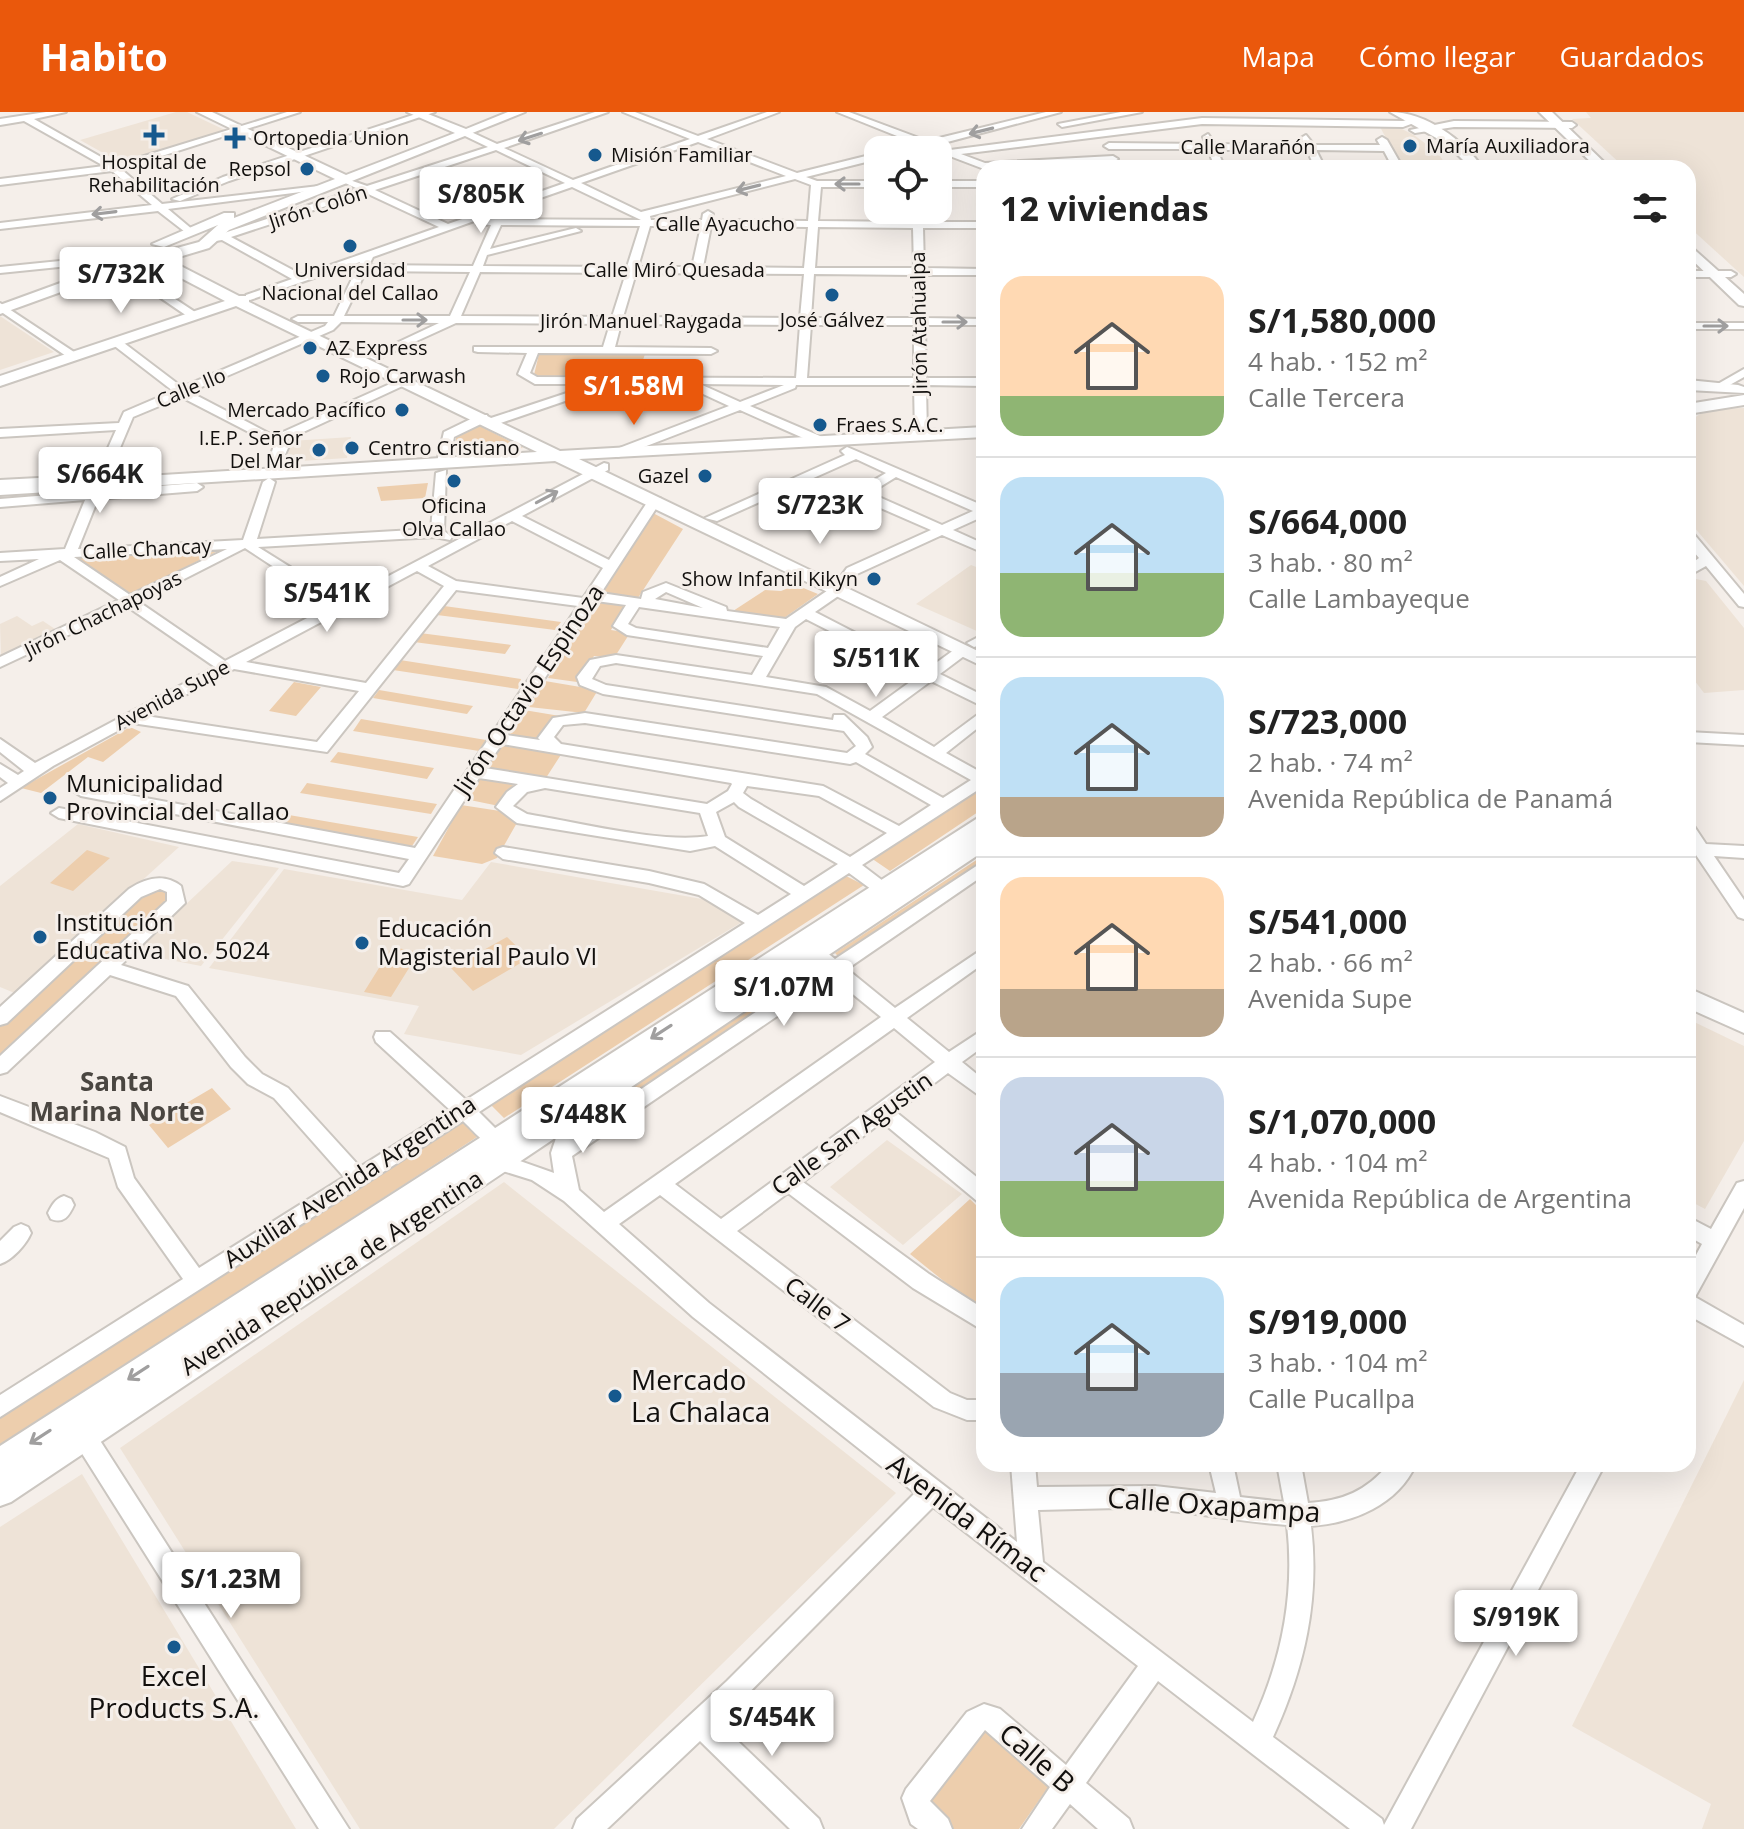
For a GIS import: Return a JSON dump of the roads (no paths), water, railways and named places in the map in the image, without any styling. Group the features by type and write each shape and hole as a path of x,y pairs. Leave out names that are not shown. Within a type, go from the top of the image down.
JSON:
{"main road":[{"path":"203,112 339,177"},
{"path":"461,131 498,112"},
{"path":"1,307 120,264 189,232 293,191 519,112"},
{"path":"1545,112 1572,125 1609,160"},
{"path":"422,113 461,131"},
{"path":"1376,118 1411,123 1467,152"},
{"path":"1452,118 1472,160"},
{"path":"1558,118 1597,160"},
{"path":"1411,123 1444,149 1453,160"},
{"path":"120,264 158,260 182,252 217,237 224,227 262,203 319,189 339,177"},
{"path":"189,232 205,231 217,237"},
{"path":"1696,243 1744,302"},
{"path":"182,252 240,299 298,319 318,334 405,381 493,419"},
{"path":"1696,254 1744,287"},
{"path":"158,260 375,357 655,501 976,644"},
{"path":"0,378 240,299"},
{"path":"71,354 116,342 192,314"},
{"path":"1696,386 1744,389"},
{"path":"1696,408 1744,400"},
{"path":"585,463 618,453 663,449 849,452 976,434"},
{"path":"727,451 921,436 976,441"},
{"path":"23,491 98,487 180,477 270,477 585,463 663,449"},
{"path":"638,483 634,480 634,471 663,449"},
{"path":"585,463 638,483 712,518 842,585"},
{"path":"0,489 197,487 270,477"},
{"name":"Avenida República de Argentina","path":"0,1491 881,888 976,826"},
{"name":"Avenida República de Argentina","path":"0,1463 499,1151 572,1116 976,845"},
{"path":"1696,985 1744,1008"},
{"path":"1696,1001 1744,1024"}],"street":[{"path":"0,122 62,112"},
{"path":"0,182 114,168 296,112"},
{"name":"Jirón Colón","path":"217,237 369,191 604,112"},
{"path":"627,112 816,184 864,184"},
{"path":"240,299 775,112"},
{"path":"841,112 899,136"},
{"path":"952,139 1036,114 1057,112"},
{"path":"1062,124 1132,112 1148,127"},
{"path":"1280,112 1299,122 1316,160"},
{"path":"156,207 422,113"},
{"path":"1036,114 1094,134 1109,146 1113,160"},
{"path":"1200,117 1217,160"},
{"path":"952,153 1148,127 1200,117 1299,122 1376,118 1393,160"},
{"path":"26,118 114,168 156,207 189,232"},
{"path":"1411,123 1452,118 1558,118"},
{"path":"461,131 577,182 646,219 711,198 864,160"},
{"name":"Calle Marañón","path":"1109,146 1386,148"},
{"path":"952,154 976,163"},
{"path":"339,177 449,228"},
{"path":"801,382 808,323 816,184"},
{"path":"952,184 976,184"},
{"path":"293,191 319,189"},
{"path":"697,270 711,198"},
{"path":"0,226 156,207 262,203"},
{"path":"608,350 646,219"},
{"name":"Calle Ayacucho","path":"467,222 603,224 646,219 706,224 976,225"},
{"path":"375,357 454,320 497,222"},
{"path":"485,253 603,224"},
{"name":"Jirón Atahualpa","path":"917,225 921,436"},
{"path":"217,237 301,279"},
{"name":"Calle Ilo","path":"126,420 181,392 318,334 337,320 369,256"},
{"path":"0,270 94,259 120,264 133,277 192,314"},
{"name":"Calle Miró Quesada","path":"364,268 976,272"},
{"path":"1696,274 1724,274"},
{"path":"1,307 71,354"},
{"name":"Jirón Manuel Raygada","path":"298,319 976,322"},
{"path":"1696,326 1744,326"},
{"path":"116,342 181,392 275,440 282,448 249,543 253,550 342,605"},
{"path":"478,349 711,351"},
{"path":"534,350 524,374 527,378 561,381 976,382"},
{"path":"648,381 653,351"},
{"path":"1715,389 1744,372"},
{"path":"275,440 405,381"},
{"path":"555,401 566,390 561,381"},
{"path":"456,544 437,533 448,435 613,381"},
{"path":"682,381 823,442"},
{"path":"663,449 740,406 801,382"},
{"path":"0,433 101,427 126,420"},
{"path":"0,582 65,553 98,487 126,420"},
{"path":"712,518 849,452 976,507"},
{"name":"Avenida Supe","path":"0,796 34,770 129,718 512,516 585,463"},
{"path":"896,472 855,492 976,545"},
{"path":"0,503 98,487"},
{"path":"0,489 197,487"},
{"name":"Jirón Octavio Espinoza","path":"59,813 403,880 655,501"},
{"path":"757,679 789,624 842,585 852,571 976,515"},
{"path":"512,516 611,567"},
{"name":"Calle Chancay","path":"0,557 437,533"},
{"name":"Jirón Chachapoyas","path":"0,663 249,543"},
{"path":"1696,546 1744,603"},
{"path":"65,553 129,601 227,666 371,688"},
{"path":"1696,567 1707,559"},
{"path":"416,565 452,585 653,605 789,624"},
{"path":"129,718 321,748 452,585"},
{"path":"634,603 620,626 632,632 771,653"},
{"path":"804,612 905,664"},
{"path":"871,718 976,644"},
{"path":"848,727 603,689 591,686 584,677 595,663 605,659 813,688 976,775"},
{"path":"930,675 976,698"},
{"path":"555,746 546,738 558,721 585,718 842,759 856,756 864,747 862,740 839,718 832,696"},
{"path":"935,754 976,721"},
{"path":"1696,737 1744,740"},
{"path":"498,738 555,746 735,786 823,791 897,832"},
{"path":"0,744 34,770"},
{"path":"856,756 942,804"},
{"path":"0,769 17,782"},
{"path":"475,772 707,809 726,802 735,786"},
{"path":"546,783 531,783 516,789 504,807 523,819 652,840 690,845 718,840"},
{"name":"Auxiliar Avenida Argentina","path":"0,1407 976,783"},
{"path":"735,786 745,803 848,864 881,888"},
{"path":"81,791 420,855"},
{"path":"707,809 718,840 803,893"},
{"path":"1696,849 1744,852"},
{"path":"1696,850 1744,913"},
{"path":"503,853 649,877 704,890 757,922"},
{"path":"561,1153 976,872"},
{"path":"0,1018 135,893 155,883 172,886 175,890 176,903 0,1067"},
{"path":"815,953 976,1085"},
{"path":"603,1224 976,960"},
{"path":"106,967 182,991 238,1062 255,1079 289,1100 357,1177"},
{"path":"383,1037 465,1109 499,1151"},
{"name":"Calle San Agustin","path":"721,1231 976,1042"},
{"path":"0,1104 118,1153 125,1181 196,1281"},
{"path":"882,1111 976,1188"},
{"path":"571,1195 565,1182 561,1153 572,1116"},
{"name":"Avenida Rímac","path":"499,1151 571,1195 701,1310 932,1492 1372,1829"},
{"path":"787,1181 921,1281 976,1316"},
{"name":"Calle 7","path":"659,1183 942,1400 967,1410 976,1410"},
{"path":"1696,1275 1744,1189"},
{"path":"1696,1230 1715,1241"},
{"path":"0,1255 21,1233"},
{"path":"1696,1309 1744,1336"},
{"path":"84,1436 335,1829"},
{"path":"1024,1472 1031,1567"},
{"path":"1223,1472 1231,1509"},
{"path":"1258,1741 1274,1708 1299,1629 1305,1577 1299,1515 1291,1472"},
{"name":"Calle Oxapampa","path":"1027,1499 1175,1498 1231,1509 1299,1515 1346,1511 1364,1502 1399,1472"},
{"path":"1396,1829 1589,1472"},
{"path":"587,1829 700,1723 932,1492"},
{"path":"1036,1829 1156,1663"},
{"name":"Calle B","path":"938,1829 921,1814 915,1798 976,1721 984,1717 991,1718 1119,1829"},
{"path":"700,1723 809,1829"}],"place":[{"name":"Hospital de Rehabilitación","path":"154,135"},
{"name":"Ortopedia Union","path":"235,138"},
{"name":"María Auxiliadora","path":"1410,146"},
{"name":"Misión Familiar","path":"595,155"},
{"name":"Repsol","path":"307,169"},
{"name":"Universidad Nacional del Callao","path":"350,246"},
{"name":"José Gálvez","path":"832,295"},
{"name":"AZ Express","path":"310,348"},
{"name":"Rojo Carwash","path":"323,376"},
{"name":"Mercado Pacífico","path":"402,410"},
{"name":"Fraes S.A.C.","path":"820,425"},
{"name":"Centro Cristiano","path":"352,448"},
{"name":"I.E.P. Señor Del Mar","path":"319,450"},
{"name":"Gazel","path":"705,476"},
{"name":"Oficina Olva Callao","path":"454,481"},
{"name":"Show Infantil Kikyn","path":"874,579"},
{"name":"Municipalidad Provincial del Callao","path":"50,798"},
{"name":"Institución Educativa No. 5024","path":"40,937"},
{"name":"Educación Magisterial Paulo VI","path":"362,943"},
{"name":"Mercado La Chalaca","path":"615,1396"},
{"name":"Excel Products S.A.","path":"174,1647"}],"district":[{"name":"Santa Marina Norte","path":"117,1097"}]}
